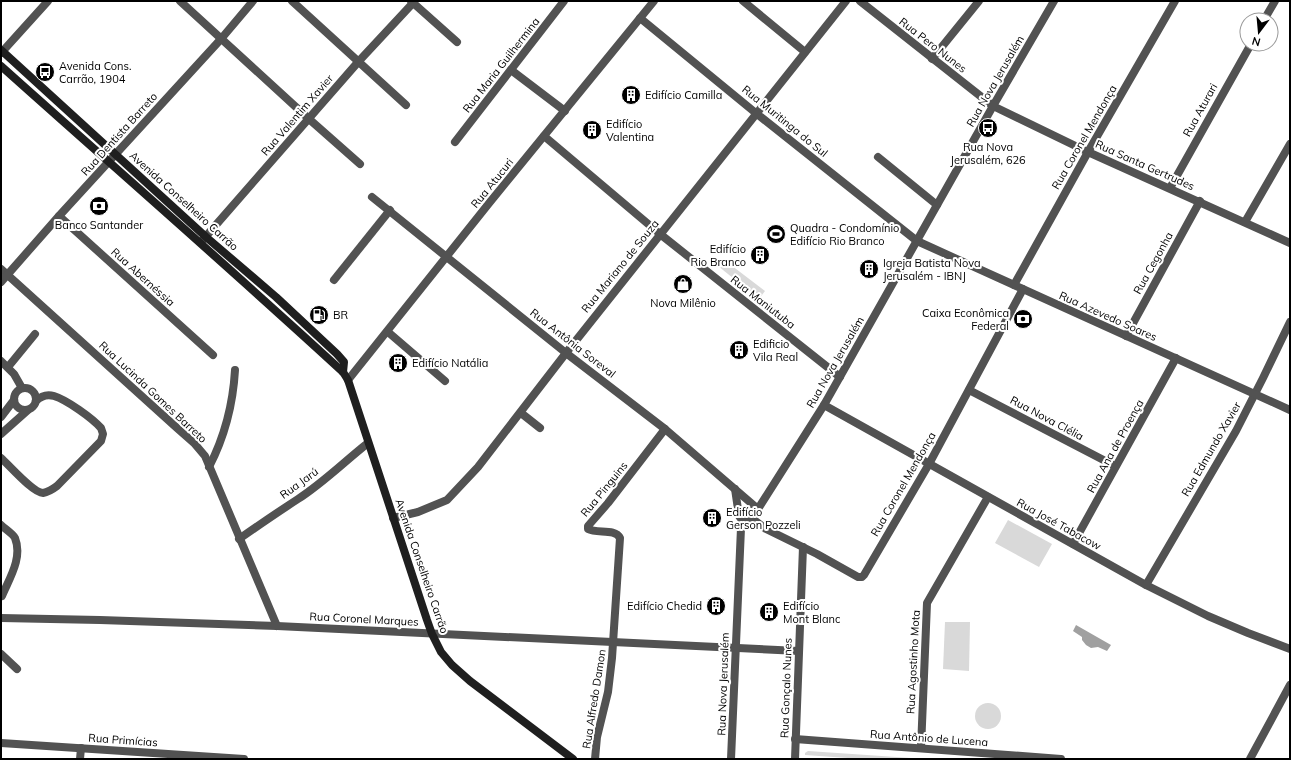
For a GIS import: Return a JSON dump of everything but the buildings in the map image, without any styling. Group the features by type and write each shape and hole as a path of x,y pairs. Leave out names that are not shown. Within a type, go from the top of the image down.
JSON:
{"main road":[{"name":"Avenida Conselheiro Carrão","path":"2,51 206,237 276,297 338,354 344,362 343,372"},
{"name":"Avenida Conselheiro Carrão","path":"1,66 199,244 269,304 343,372 348,380 432,634 441,652 452,665 470,681 574,758"}],"street":[{"path":"2,51 48,1"},
{"path":"180,1 360,164"},
{"name":"Rua Dentista Barreto","path":"1,282 115,154 221,39 253,1"},
{"path":"292,1 406,105"},
{"name":"Rua Maria Guilhermina","path":"455,142 564,1"},
{"name":"Rua Atucuri","path":"348,380 654,1"},
{"path":"743,1 805,52"},
{"name":"Rua Mariano de Souza","path":"393,518 418,512 447,500 478,467 566,353 846,1"},
{"name":"Rua Pero Nunes","path":"860,1 993,106"},
{"path":"932,59 979,1"},
{"name":"Rua Nova Jerusalém","path":"731,759 741,528 758,509 824,405 1054,1"},
{"name":"Rua Coronel Mendonça","path":"1014,285 1088,152 1175,1"},
{"path":"1269,12 1275,1"},
{"path":"412,2 457,42"},
{"name":"Rua Valentim Xavier","path":"199,244 412,2"},
{"name":"Rua Muritinga do Sul","path":"640,18 757,114 917,240"},
{"name":"Rua Aturari","path":"1170,188 1246,52"},
{"path":"511,70 565,111"},
{"name":"Rua Santa Gertrudes","path":"993,106 1088,152 1290,243"},
{"name":"Rua Maniutuba","path":"544,136 660,234 840,377"},
{"path":"1245,222 1290,144"},
{"path":"878,157 937,205"},
{"name":"Rua Antônia Soreval","path":"372,197 566,353 665,429 758,509"},
{"name":"Rua Cegonha","path":"1126,336 1200,202"},
{"path":"334,280 390,210"},
{"name":"Rua Abernéssia","path":"59,216 213,355"},
{"name":"Rua Azevedo Soares","path":"917,240 1290,410"},
{"name":"Rua Lucinda Gomes Barreto","path":"1,269 172,422 203,453 277,626"},
{"name":"Rua Coronel Mendonça","path":"747,520 803,547 858,577 862,577 929,464 1023,289"},
{"name":"Rua Edmundo Xavier","path":"1146,585 1236,431 1290,322"},
{"path":"388,332 445,380"},
{"path":"8,367 35,334"},
{"name":"Rua Ana de Proença","path":"1073,544 1176,358"},
{"path":"1,361 14,374 22,388"},
{"path":"209,468 225,432 234,386 235,370"},
{"path":"1,417 14,400 16,392 22,388 32,389 35,392 36,401"},
{"name":"Rua Nova Clélia","path":"969,390 1115,466"},
{"path":"1,434 32,408 36,401 43,396 51,396 67,402 101,428 103,434 101,441 96,448 57,486 43,493 35,490 1,458"},
{"path":"14,400 17,407 28,410"},
{"name":"Rua José Tabacow","path":"824,405 1146,585 1214,619 1290,649"},
{"path":"521,413 540,428"},
{"name":"Rua Pinguins","path":"614,642 620,538 619,535 615,533 593,531 588,528 588,526 608,503 665,429"},
{"name":"Rua Jarú","path":"239,539 267,518 314,488 368,443"},
{"path":"735,489 739,516 747,520"},
{"name":"Rua Agostinho Mota","path":"920,748 927,603 988,497"},
{"path":"1,525 14,537 17,548 16,562 2,596"},
{"name":"Rua Gonçalo Nunes","path":"795,759 803,547"},
{"name":"Rua Coronel Marques","path":"1,618 277,626 799,650"},
{"name":"Rua Alfredo Damon","path":"595,759 598,733 608,692 614,642"},
{"path":"1,654 17,669"},
{"path":"1250,759 1290,685"},
{"name":"Rua Antônio de Lucena","path":"795,739 1060,759"},
{"name":"Rua Primícias","path":"1,743 244,759"},
{"path":"80,759 81,748"},
{"path":"947,759 948,750"}],"shaded area":[{"path":"723,259 765,291 759,299 718,266"},
{"path":"1008,520 1052,544 1039,567 995,543"},
{"path":"945,622 970,622 969,671 943,669"},
{"path":"1076,625 1111,645 1107,651 1098,647 1091,648 1086,645 1082,640 1082,637 1073,631"},
{"path":"988,703 997,707 1001,716 997,725 988,729 979,725 975,716 979,707"},
{"path":"808,751 911,759 862,759 805,755"}],"place":[{"name":"Avenida Cons. Carrão, 1904","path":"45,72"},
{"name":"Edifício Camilla","path":"631,95"},
{"name":"Rua Nova Jerusalém, 626","path":"988,128"},
{"name":"Edifício Valentina","path":"592,130"},
{"name":"Banco Santander","path":"99,206"},
{"name":"Quadra - Condomínio Edifício Rio Branco","path":"776,234"},
{"name":"Edifício Rio Branco","path":"760,255"},
{"name":"Igreja Batista Nova Jerusalém - IBNJ","path":"869,269"},
{"name":"Nova Milênio","path":"683,284"},
{"name":"BR","path":"319,315"},
{"name":"Caixa Econômica Federal","path":"1023,319"},
{"name":"Edificio Vila Real","path":"739,350"},
{"name":"Edifício Natália","path":"398,363"},
{"name":"Edifício Gerson Pozzeli","path":"712,518"},
{"name":"Edifício Chedid","path":"716,606"},
{"name":"Edifício Mont Blanc","path":"769,612"}]}
